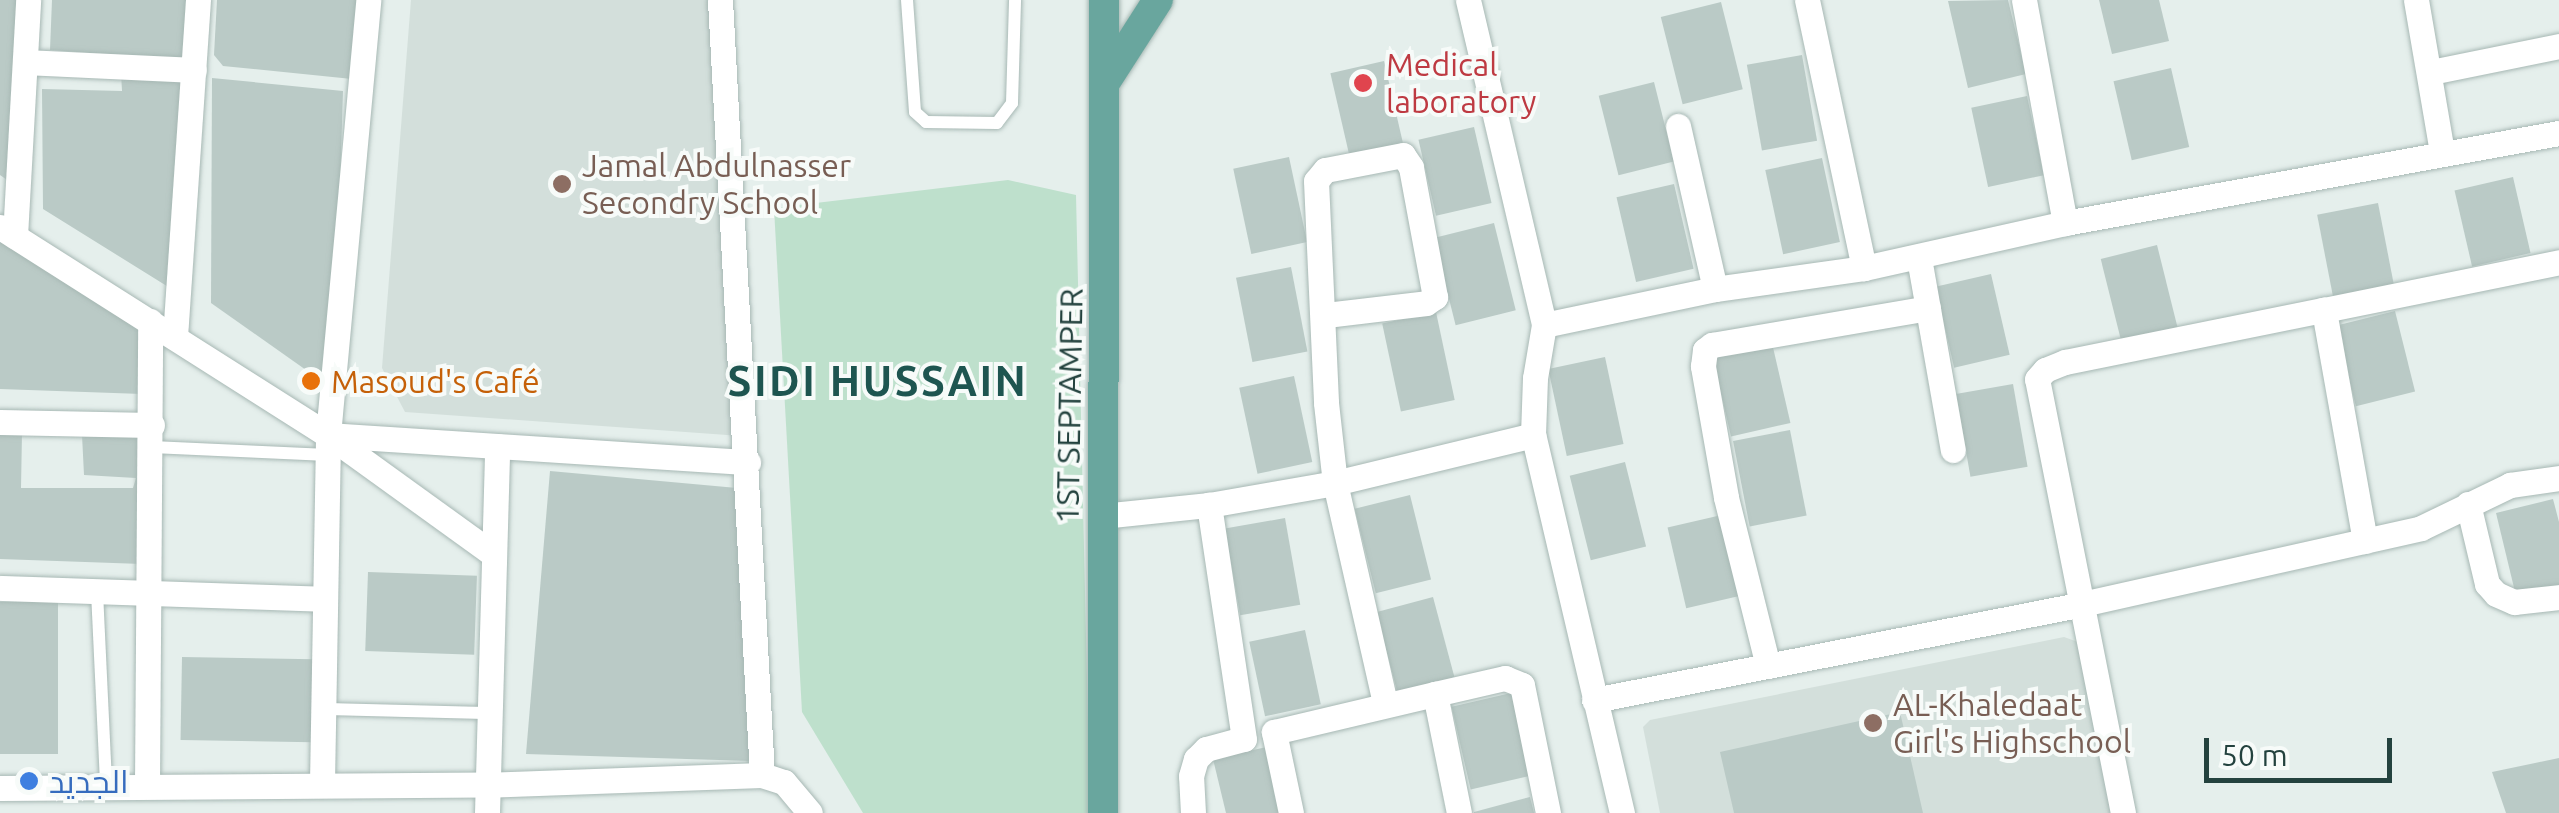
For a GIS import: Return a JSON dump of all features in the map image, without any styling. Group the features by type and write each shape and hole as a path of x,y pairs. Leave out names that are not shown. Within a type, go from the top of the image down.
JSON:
{"main road":[{"name":"1ST SEPTAMPER","path":"1103,813 1104,0"},
{"path":"1106,81 1158,0"}],"street":[{"path":"28,0 26,62 7,231 176,337 328,445 493,554"},
{"path":"176,337 198,0"},
{"path":"322,782 328,445 368,0"},
{"path":"720,0 762,775"},
{"path":"1468,0 1544,326 1535,378 1533,434 1622,813"},
{"path":"1807,0 1864,268"},
{"path":"2024,0 2065,223"},
{"path":"2416,0 2442,152"},
{"path":"2430,72 2559,46"},
{"path":"26,62 194,70"},
{"path":"1678,126 1715,289"},
{"path":"1544,326 1715,289 1919,258 2065,223 2559,133"},
{"path":"1326,315 1426,303 1435,296 1411,167 1403,155 1325,170 1317,176 1326,315 1326,403 1335,483 1386,703"},
{"path":"1919,258 1953,450"},
{"path":"2123,813 2037,379 2045,370 2065,362 2559,262"},
{"path":"1768,666 1726,497 1704,366 1705,350 1712,345 1928,308"},
{"path":"2324,310 2364,540"},
{"path":"147,784 150,322"},
{"path":"0,422 152,436"},
{"path":"1102,516 1209,505 1335,483 1533,434"},
{"path":"328,445 497,446 748,462"},
{"path":"487,813 497,446"},
{"path":"1594,700 2082,604 2421,528 2510,485 2559,478"},
{"path":"2468,504 2486,584 2496,594 2514,602 2559,596"},
{"path":"1209,505 1244,739"},
{"path":"0,588 325,599"},
{"path":"1194,813 1191,776 1196,759 1206,749 1386,703 1505,678 1522,685 1548,813"},
{"path":"1435,694 1459,813"},
{"path":"1274,732 1291,813"},
{"path":"0,788 322,782 486,785 762,775 784,782 810,813"}],"lane":[{"path":"907,0 915,112 926,122 997,123 1012,104 1015,0"},
{"path":"152,436 328,445"},
{"path":"98,592 106,786"},
{"path":"323,709 489,713"}],"shaded area":[{"name":"Jamal Abdulnasser Secondry School","path":"411,0 719,0 741,436 405,412 382,368"},
{"name":"AL-Khaledaat Girl's Highschool","path":"2064,637 2078,642 2116,813 1660,813 1643,727 1650,720"}],"green space":[{"path":"1008,180 1076,195 1090,813 863,813 802,712 774,208"}],"building":[{"path":"0,0 20,0 10,182 0,175"},
{"path":"52,0 190,0 183,60 50,50"},
{"path":"217,0 360,0 352,79 223,66 214,55"},
{"path":"2008,0 2026,74 1968,88 1948,1"},
{"path":"2099,0 2159,0 2169,41 2112,54"},
{"path":"1721,2 1743,89 1683,104 1661,17"},
{"path":"1802,55 1817,141 1762,150 1747,65"},
{"path":"1384,61 1403,143 1349,155 1330,73"},
{"path":"2171,68 2189,147 2132,160 2114,81"},
{"path":"121,73 185,78 170,288 43,209 42,89 122,91"},
{"path":"212,78 343,91 339,216 323,382 211,303"},
{"path":"1654,82 1674,162 1619,175 1599,96"},
{"path":"2027,96 2044,175 1988,187 1971,108"},
{"path":"1474,127 1492,203 1436,216 1418,140"},
{"path":"1289,157 1307,242 1251,254 1233,169"},
{"path":"1822,158 1840,242 1783,254 1765,170"},
{"path":"2513,177 2531,253 2472,266 2455,190"},
{"path":"1674,184 1694,269 1636,282 1617,197"},
{"path":"2378,203 2394,285 2333,297 2317,215"},
{"path":"1494,223 1516,310 1456,325 1434,238"},
{"path":"0,239 144,329 142,394 0,389"},
{"path":"2157,245 2178,327 2121,342 2101,259"},
{"path":"1291,267 1307,351 1252,362 1236,278"},
{"path":"1991,274 2010,355 1954,368 1935,287"},
{"path":"2395,311 2415,392 2356,406 2336,326"},
{"path":"1436,312 1455,400 1401,411 1382,323"},
{"path":"1772,343 1790,423 1731,437 1713,357"},
{"path":"1605,357 1624,444 1567,456 1548,369"},
{"path":"1294,376 1312,462 1258,474 1239,388"},
{"path":"2013,384 2028,467 1970,477 1956,394"},
{"path":"1790,430 1807,515 1750,526 1733,441"},
{"path":"22,433 21,488 133,488 136,478 84,475 82,435 144,433 142,564 0,559 0,434"},
{"path":"1625,462 1646,546 1591,560 1570,476"},
{"path":"550,471 737,488 751,761 526,754"},
{"path":"1410,495 1431,579 1376,593 1355,509"},
{"path":"2553,499 2559,522 2559,586 2516,596 2496,513"},
{"path":"1726,514 1745,595 1686,608 1668,527"},
{"path":"1285,518 1300,605 1240,615 1225,529"},
{"path":"368,572 477,576 474,655 365,651"},
{"path":"1433,597 1454,677 1397,692 1376,612"},
{"path":"0,602 58,602 58,754 0,754"},
{"path":"1305,630 1321,704 1265,716 1249,642"},
{"path":"182,657 314,659 313,742 181,740"},
{"path":"1511,693 1530,776 1471,790 1452,707"},
{"path":"1900,712 1923,813 1734,813 1720,752"},
{"path":"1271,746 1286,813 1226,813 1213,759"},
{"path":"2559,758 2559,813 2506,813 2492,772"},
{"path":"1530,797 1534,813 1474,813 1474,812"}],"place":[{"name":"Medical laboratory","path":"1363,83"},
{"name":"Jamal Abdulnasser Secondry School","path":"562,184"},
{"name":"Masoud's Café","path":"311,381"},
{"name":"AL-Khaledaat Girl's Highschool","path":"1873,723"},
{"name":"الجديد","path":"29,781"}],"district":[{"name":"SIDI HUSSAIN","path":"878,381"}]}
